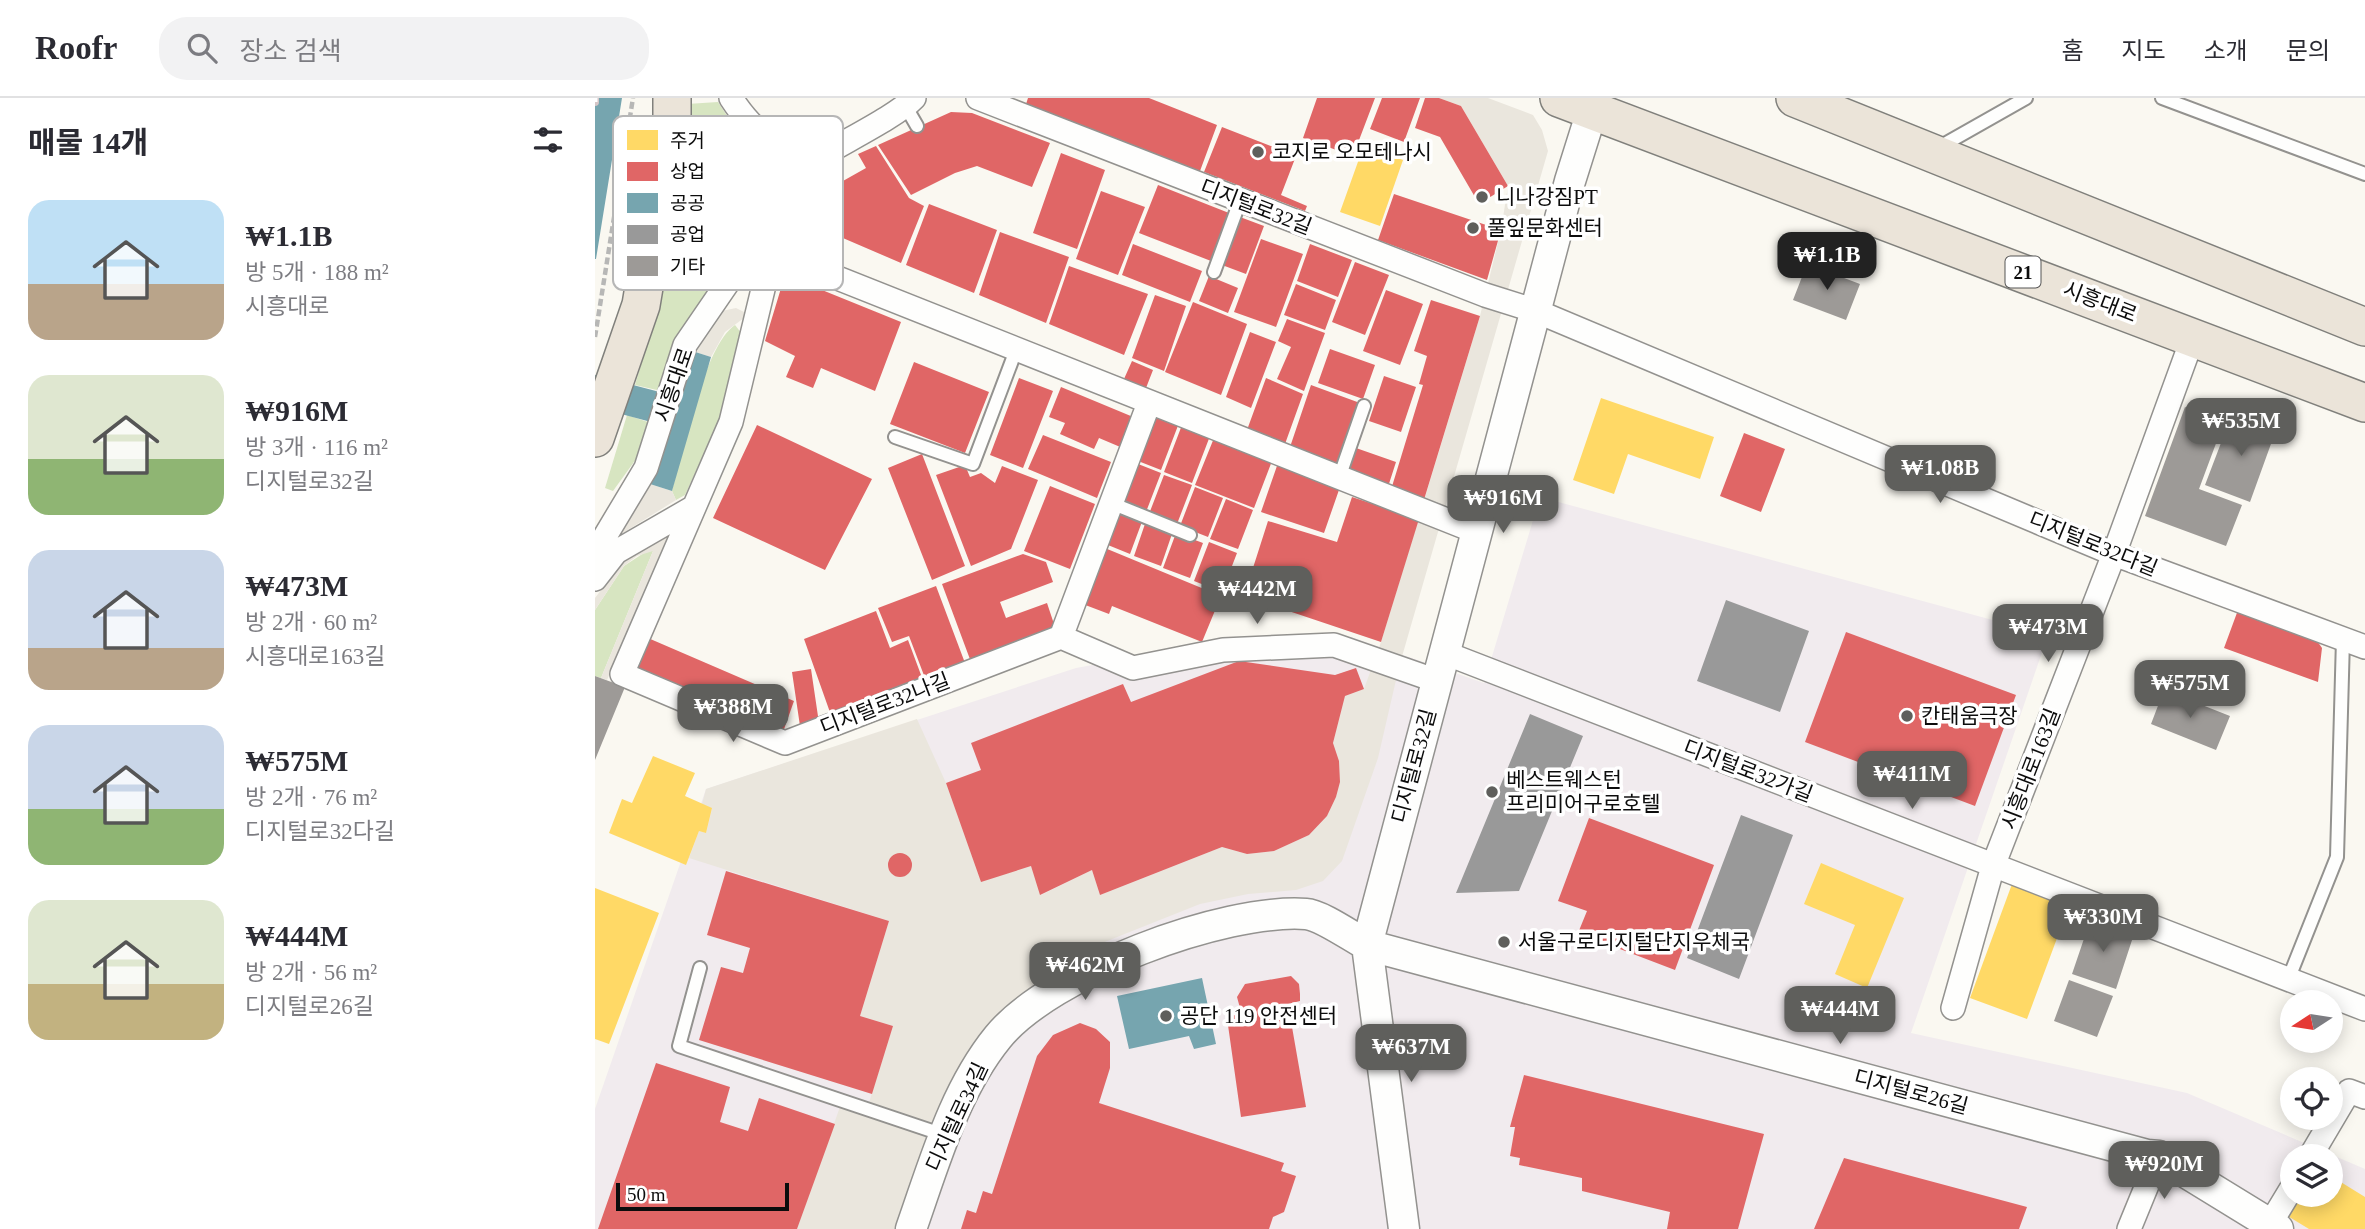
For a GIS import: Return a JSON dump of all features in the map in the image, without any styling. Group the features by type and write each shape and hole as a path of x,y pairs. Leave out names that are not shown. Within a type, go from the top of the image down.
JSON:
{"main road":[{"path":"672,98 672,116"},
{"path":"1795,98 1933,151 2365,327"},
{"name":"시흥대로","path":"1593,105 1680,142 2365,403"},
{"path":"595,438 641,305 644,290"}],"street":[{"path":"731,98 743,116"},
{"name":"디지털로32길","path":"978,98 1485,295 1536,311"},
{"name":"디지털로32길","path":"1404,1229 1367,945 1593,105"},
{"path":"845,143 912,110"},
{"path":"843,284 1476,534"},
{"name":"시흥대로","path":"595,553 646,468 685,345 723,290"},
{"name":"디지털로32나길","path":"763,290 731,422 622,674 785,743 1062,637"},
{"name":"디지털로32다길","path":"1536,311 2114,554 2365,647"},
{"name":"시흥대로163길","path":"1953,1008 1993,866 2114,554 2193,337"},
{"path":"1062,637 1148,405"},
{"path":"595,579 616,552 694,507"},
{"name":"디지털로32가길","path":"1062,637 1133,668 1223,650 1334,645 1441,667 1993,866 2365,1009"},
{"name":"디지털로34길","path":"911,1229 944,1135 977,1067 997,1038 1032,1006 1074,978 1162,942 1253,916 1309,914 1367,945"},
{"name":"디지털로26길","path":"1367,945 2159,1156 2274,1227"},
{"path":"2318,1144 2349,1091 2365,1097"},
{"path":"2129,1229 2159,1156"},
{"path":"2274,1227 2283,1207"}],"lane":[{"path":"736,98 748,116"},
{"path":"1933,151 2026,98"},
{"path":"2162,98 2365,174"},
{"path":"1213,272 1240,201"},
{"path":"895,437 973,464 1015,352"},
{"path":"1148,405 1476,534"},
{"path":"1339,478 1364,405"},
{"path":"1111,503 1190,535"},
{"path":"2288,980 2337,857 2343,639"},
{"path":"700,968 679,1046 944,1135"}],"path":[{"path":"630,116 633,98"},
{"path":"595,337 613,224"}],"shaded area":[{"path":"1439,98 1488,98 1533,115 1542,130 1548,151 1399,667 1378,758 1342,861 1323,881 1296,890 1248,894 1200,904 1067,957 1074,979 1012,1022 911,1229 797,1229 842,1101 867,1109 893,1026 860,1016 889,921 689,858 699,831 706,833 712,809 702,804 706,789 917,719 946,783 981,881 1031,866 1041,895 1092,870 1100,895 1222,847 1247,854 1274,851 1309,835 1327,816 1336,797 1340,782 1339,761 1333,743 1345,696 1364,689 1381,642 1480,316 1501,230 1508,186 1461,106"},
{"path":"736,308 744,312 744,318 725,332 711,357 689,350 722,311"},
{"path":"650,484 672,491 676,500 618,536 636,501"},
{"path":"1540,497 2048,635 1911,1033 2187,1093 2306,1144 2280,1144 2280,1207 2343,1207 2343,1160 2365,1169 2365,1229 595,1229 595,1109 706,789 1076,668 1223,641 1351,637 1484,683"},
{"path":"669,535 607,680 601,678 653,551 637,556 624,566 595,610 595,598 632,549"}],"green space":[{"path":"718,102 727,116 686,116 687,104"},
{"path":"660,290 713,290 670,393 635,385"},
{"path":"735,325 742,334 720,419 685,495 676,500 672,491 704,376 724,337"},
{"path":"627,415 660,426 613,491 605,488"},
{"path":"650,549 653,551 601,678 595,676 595,610 624,566"}],"building: 주거":[{"path":"1364,145 1403,160 1380,226 1340,212"},
{"path":"1601,398 1714,437 1700,479 1628,454 1614,494 1573,480"},
{"path":"653,756 695,773 685,796 712,808 706,833 699,831 686,865 609,833 622,799 632,803"},
{"path":"1821,863 1904,898 1867,988 1835,974 1855,925 1804,904"},
{"path":"2012,884 2069,906 2027,1019 1970,998"},
{"path":"595,888 659,913 609,1044 595,1039"},
{"path":"2343,1183 2365,1197 2365,1229 2309,1229 2286,1215 2290,1207 2343,1207"}],"building: 상업":[{"path":"1028,98 1149,98 1217,125 1200,171 1026,104"},
{"path":"1317,98 1375,98 1353,156 1303,138"},
{"path":"1382,98 1420,98 1404,142 1370,129"},
{"path":"1425,98 1439,98 1461,106 1508,186 1479,204 1440,137 1415,128"},
{"path":"951,112 972,113 1050,143 1032,187 977,166 955,173 911,195 878,145"},
{"path":"1222,127 1296,156 1281,195 1307,206 1305,211 1204,172"},
{"path":"876,146 909,198 924,206 901,263 843,238 843,181 866,168 858,154"},
{"path":"1061,153 1105,170 1077,249 1033,233"},
{"path":"1158,185 1229,213 1211,261 1139,233"},
{"path":"1101,191 1145,207 1118,275 1076,259"},
{"path":"1394,194 1501,230 1487,280 1378,240"},
{"path":"929,204 997,230 974,293 906,265"},
{"path":"1240,217 1264,226 1246,274 1222,265"},
{"path":"1000,232 1069,257 1046,323 979,295"},
{"path":"1261,239 1303,254 1276,327 1234,312"},
{"path":"1133,244 1202,271 1190,302 1122,275"},
{"path":"1310,244 1352,260 1338,297 1297,281"},
{"path":"1355,262 1389,275 1365,335 1332,322"},
{"path":"1069,266 1148,294 1124,355 1049,324"},
{"path":"1209,276 1238,288 1228,313 1199,301"},
{"path":"1296,284 1336,300 1325,330 1284,315"},
{"path":"780,290 822,290 901,322 875,391 821,368 813,388 786,377 795,356 765,341"},
{"path":"1386,290 1423,304 1400,365 1363,351"},
{"path":"1155,295 1186,306 1164,371 1132,358"},
{"path":"1431,300 1480,316 1423,503 1390,493 1423,385 1419,384 1427,356 1414,351"},
{"path":"1193,302 1247,324 1221,395 1165,372"},
{"path":"1287,319 1325,333 1304,391 1277,379 1291,347 1278,341"},
{"path":"1250,332 1276,342 1251,408 1226,397"},
{"path":"1330,349 1375,365 1363,399 1318,383"},
{"path":"1132,361 1153,370 1146,388 1124,379"},
{"path":"914,362 989,392 965,453 890,424"},
{"path":"1384,376 1416,387 1401,432 1369,421"},
{"path":"1019,378 1053,391 1023,468 990,455"},
{"path":"1266,378 1303,394 1285,444 1247,430"},
{"path":"1311,385 1360,403 1339,464 1290,447"},
{"path":"1061,387 1138,419 1125,449 1099,438 1094,449 1060,434 1065,423 1049,417"},
{"path":"1155,414 1179,423 1161,470 1133,459"},
{"path":"757,425 872,479 825,570 713,518"},
{"path":"1182,425 1210,436 1192,483 1164,472"},
{"path":"1744,433 1785,449 1761,512 1720,496"},
{"path":"1043,435 1111,462 1097,498 1028,469"},
{"path":"1214,438 1272,461 1254,508 1195,485"},
{"path":"1356,448 1396,462 1387,490 1346,476"},
{"path":"922,454 965,566 932,580 888,468"},
{"path":"1133,462 1161,473 1146,512 1118,502"},
{"path":"1278,463 1340,487 1324,533 1261,512"},
{"path":"965,465 970,477 981,473 995,483 1002,466 1038,480 1011,549 971,566 936,475"},
{"path":"1164,475 1192,485 1177,524 1149,514"},
{"path":"1050,486 1095,504 1070,569 1024,551"},
{"path":"1195,487 1223,498 1208,537 1180,526"},
{"path":"1352,497 1419,519 1381,642 1244,596 1268,521 1337,542"},
{"path":"1226,499 1253,510 1238,549 1210,539"},
{"path":"1116,508 1143,519 1130,554 1103,543"},
{"path":"1146,521 1173,531 1161,566 1134,556"},
{"path":"1176,533 1203,543 1190,578 1163,568"},
{"path":"1209,542 1237,553 1222,592 1194,581"},
{"path":"1100,546 1221,596 1202,642 1112,606 1109,614 1080,603"},
{"path":"1023,554 1046,562 1053,582 1000,602 1006,618 1047,603 1056,630 971,662 942,584"},
{"path":"936,586 965,663 925,678 909,636 892,642 878,608"},
{"path":"2238,610 2315,638 2322,648 2318,682 2224,648"},
{"path":"876,611 890,648 908,640 924,683 832,718 804,639"},
{"path":"1846,632 2016,695 1975,806 1805,742"},
{"path":"648,638 794,701 783,732 635,670"},
{"path":"1239,661 1335,675 1356,668 1364,689 1345,696 1333,743 1339,761 1340,782 1336,797 1327,816 1309,835 1274,851 1247,854 1222,847 1100,895 1092,870 1040,895 1031,866 981,882 946,783 981,770 971,743 1123,684 1131,702"},
{"path":"811,669 819,723 800,726 792,672"},
{"path":"1589,818 1714,865 1675,970 1578,933 1587,911 1558,901"},
{"path":"900,853 908,857 912,865 908,873 900,877 892,873 888,865 892,857"},
{"path":"726,871 889,921 860,1016 893,1026 872,1094 699,1040 721,967 743,973 750,948 707,935"},
{"path":"1291,976 1299,984 1300,1001 1288,1004 1306,1107 1241,1117 1226,1011 1240,1008 1237,997 1245,984"},
{"path":"1080,1023 1096,1029 1110,1042 1110,1068 1099,1103 1284,1163 1281,1171 1296,1176 1284,1212 1273,1217 1269,1229 961,1229 967,1210 976,1213 983,1191 992,1194 1037,1056 1053,1035"},
{"path":"656,1063 730,1087 720,1122 748,1131 759,1098 835,1124 797,1229 598,1229"},
{"path":"1524,1075 1764,1134 1738,1229 1667,1229 1670,1212 1582,1191 1582,1178 1519,1165 1520,1158 1510,1156 1515,1127 1510,1127"},
{"path":"1844,1158 2027,1207 2019,1229 1814,1229"}],"building: 공공":[{"path":"595,98 622,98 619,116 613,116 613,154 595,259"},
{"path":"689,350 711,357 672,491 650,484 666,426 595,407 595,375 675,396"},
{"name":"공단 119 안전센터","path":"1202,978 1216,1044 1194,1049 1189,1036 1129,1049 1117,996"}],"building: 공업":[{"path":"1726,600 1809,631 1780,712 1697,681"},
{"path":"1530,714 1583,736 1519,891 1456,893"},
{"path":"1741,815 1793,835 1739,979 1687,958"}],"building: 기타":[{"path":"1807,264 1860,284 1846,320 1793,300"},
{"path":"2185,407 2224,422 2199,489 2242,505 2226,546 2145,516"},
{"path":"2232,414 2276,430 2250,502 2205,485"},
{"path":"595,676 625,687 595,760"},
{"path":"2164,690 2230,716 2216,750 2151,724"},
{"path":"2091,918 2134,934 2116,989 2072,974"},
{"path":"2069,980 2113,996 2097,1037 2054,1021"}],"place":[{"name":"코지로 오모테나시","path":"1258,152"},
{"name":"니나강짐PT","path":"1482,197"},
{"name":"풀잎문화센터","path":"1473,228"},
{"name":"칸태움극장","path":"1907,716"},
{"name":"베스트웨스턴 프리미어구로호텔","path":"1492,792"},
{"name":"서울구로디지털단지우체국","path":"1504,942"},
{"name":"공단 119 안전센터","path":"1166,1016"}]}
